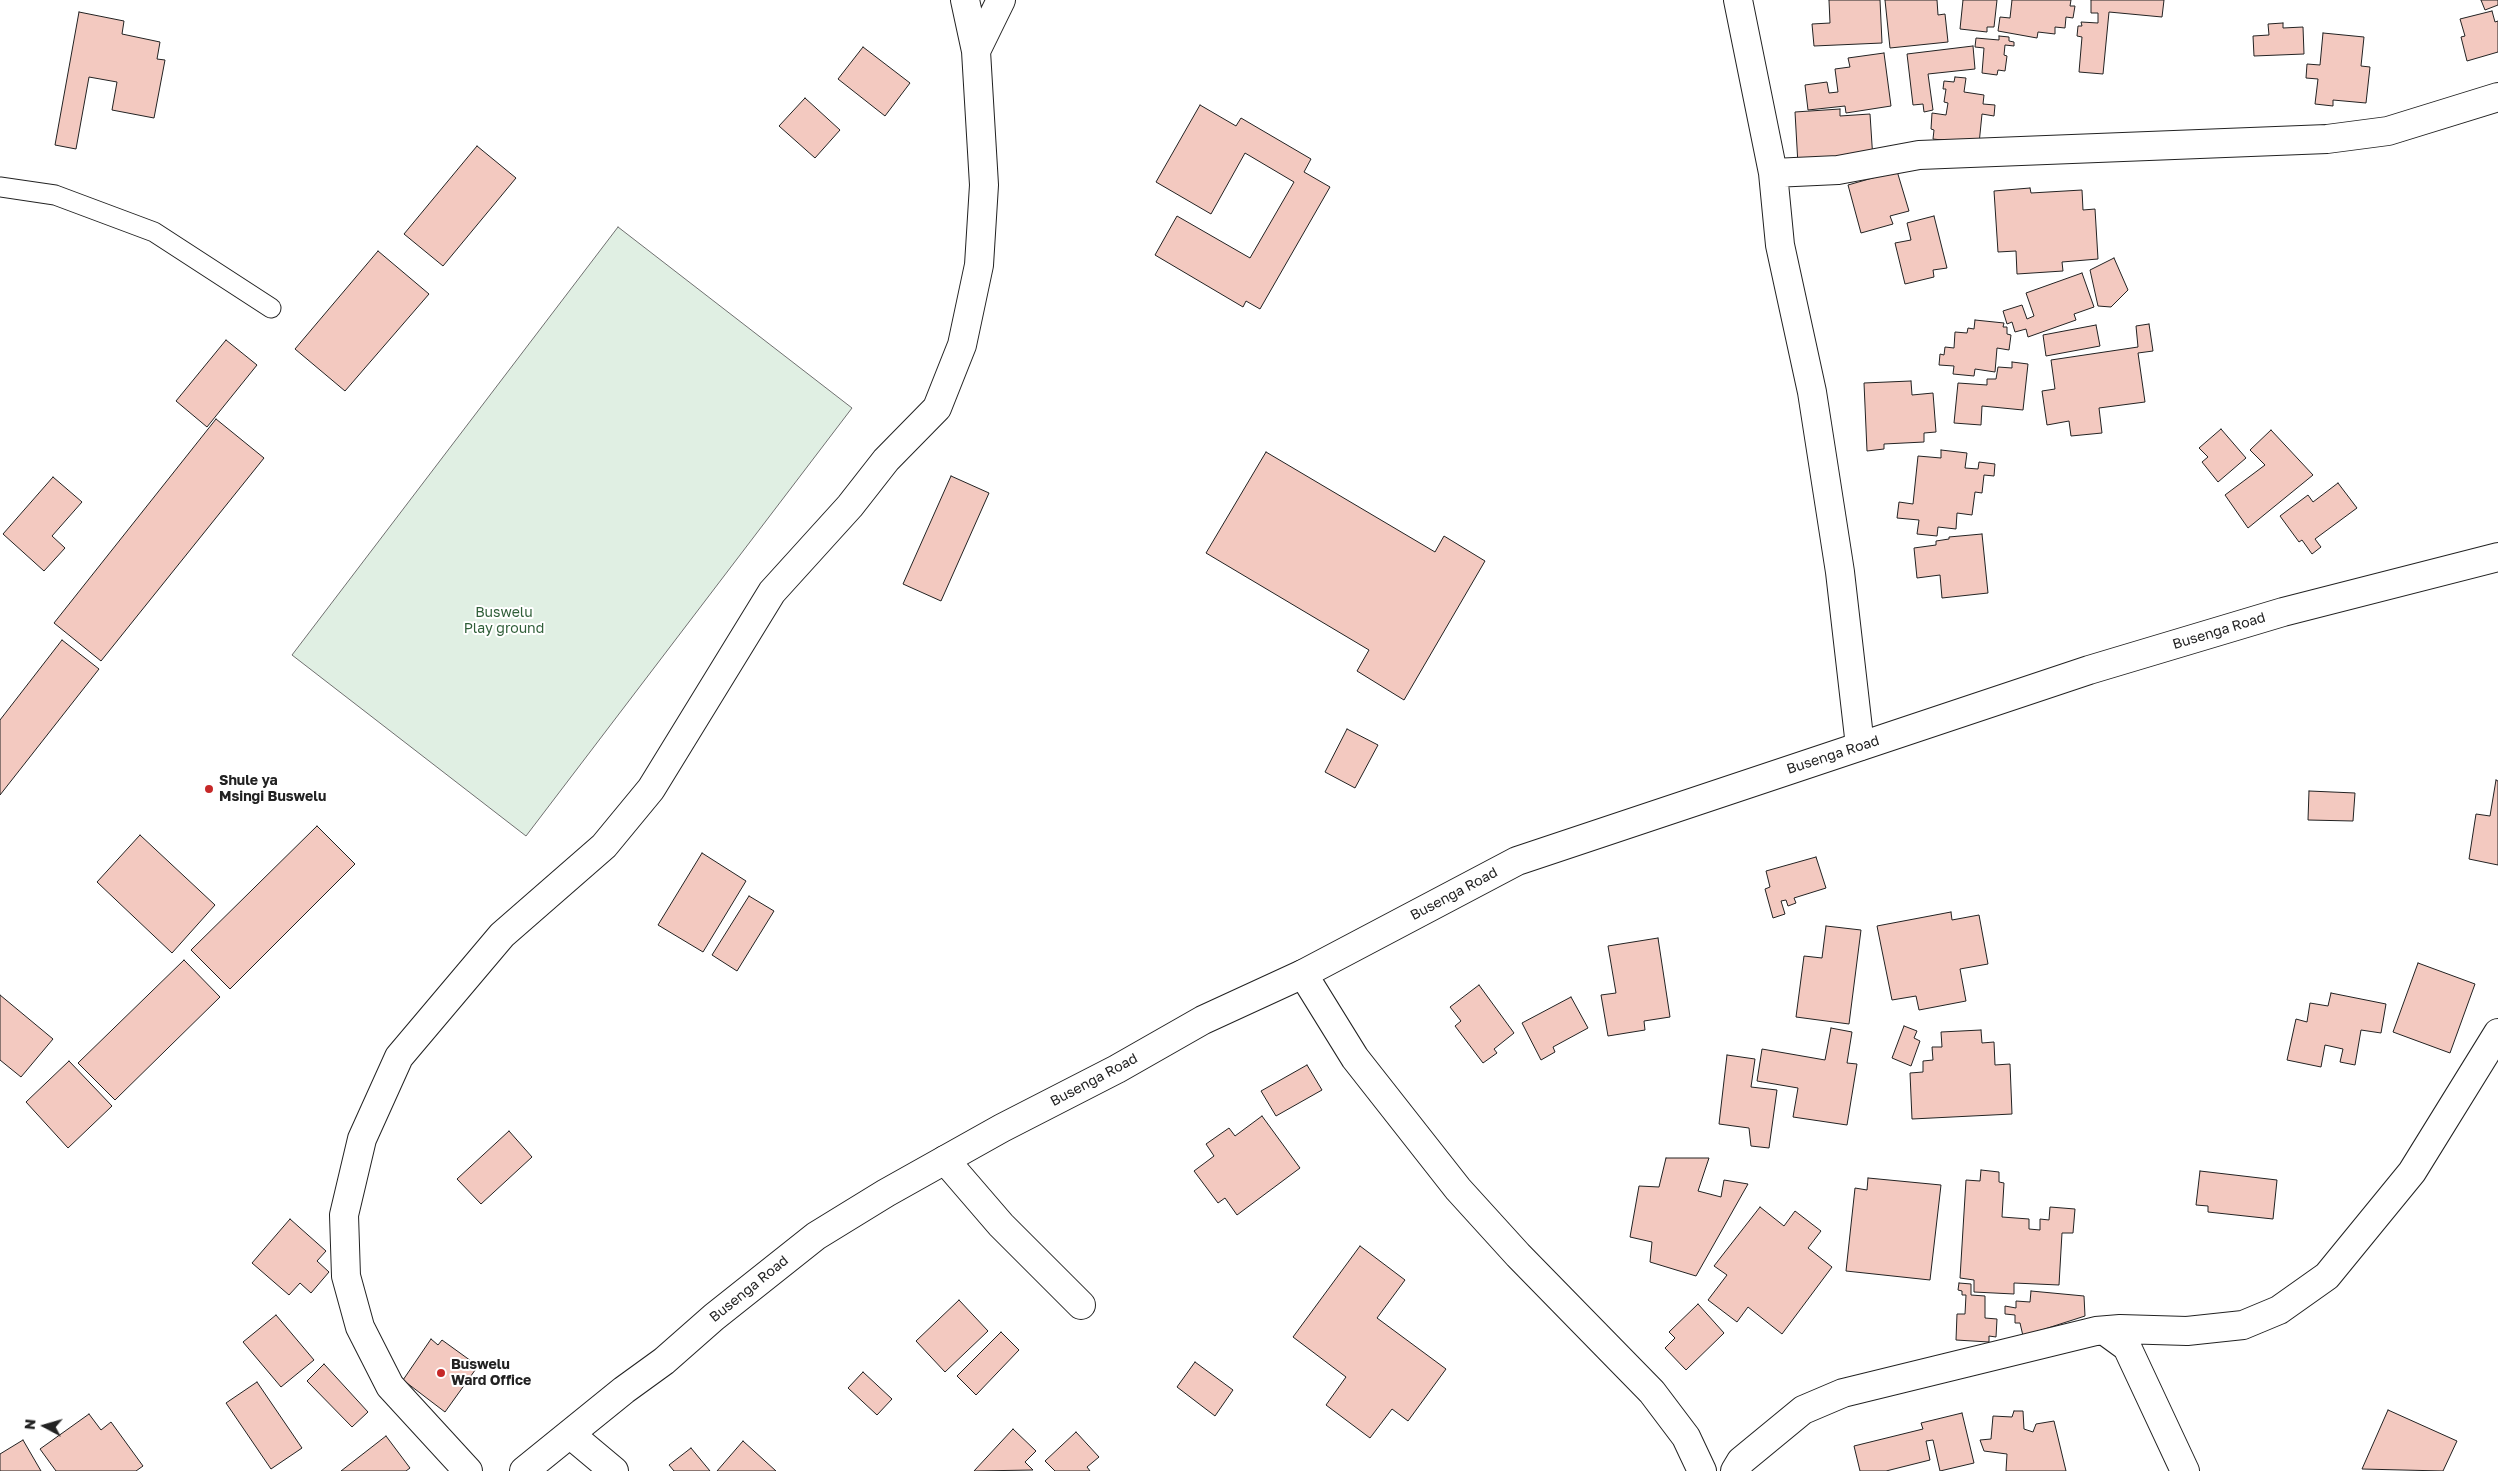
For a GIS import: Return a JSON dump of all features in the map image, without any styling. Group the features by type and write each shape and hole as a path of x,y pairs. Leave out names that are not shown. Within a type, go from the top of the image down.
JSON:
{"street":[{"path":"468,1471 390,1386 360,1327 346,1276 344,1215 362,1139 398,1057 502,935 604,846 651,789 772,592 850,506 886,460 937,408 962,345 979,265 984,185 976,50 965,0"},
{"path":"976,50 1001,0"},
{"path":"1738,0 1773,173 1780,245 1812,392 1840,572 1860,746"},
{"path":"1773,173 1838,170 1919,155 2327,139 2388,131 2498,97"},
{"name":"Busenga Road","path":"524,1471 624,1390 664,1361 714,1317 816,1236 886,1192 1117,1069 1203,1020 1303,974 1517,861 2089,670 2283,612 2498,557"},
{"path":"1303,974 1355,1058 1458,1189 1518,1256 1652,1392 1686,1437 1702,1471"},
{"path":"1735,1471 1748,1455 1803,1410 1843,1393 2060,1339 2105,1331 2187,1331 2243,1324 2279,1310 2327,1276 2412,1172 2498,1033"},
{"path":"944,1160 1001,1224 1081,1305"},
{"path":"2105,1331 2127,1347 2185,1471"},
{"path":"571,1434 614,1471"}],"lane":[{"path":"0,187 55,195 154,232 271,308"}],"green space":[{"name":"Buswelu Play ground","path":"618,227 852,408 526,836 292,655"}],"building":[{"path":"1829,0 1880,0 1882,43 1814,46 1812,24 1830,23"},
{"path":"1885,0 1937,0 1938,15 1945,14 1948,42 1890,48"},
{"path":"1963,0 1997,0 1994,27 1987,27 1987,32 1960,29"},
{"path":"2012,0 2071,0 2070,6 2075,6 2073,18 2066,17 2065,28 2055,27 2055,34 2038,32 2037,38 1998,31 2000,17 2010,18"},
{"path":"2091,0 2164,0 2162,17 2109,12 2103,74 2079,72 2082,37 2077,36 2078,26 2082,26 2081,22 2098,23 2098,13 2091,13"},
{"path":"2481,0 2498,0 2498,5 2485,10"},
{"path":"2492,11 2495,22 2498,21 2498,52 2467,61 2461,37 2465,36 2460,19"},
{"path":"79,12 124,21 122,34 160,42 157,59 165,60 154,118 112,110 117,82 89,77 76,149 55,145"},
{"path":"2283,23 2283,28 2303,27 2304,54 2254,56 2253,36 2269,35 2268,24"},
{"path":"2323,33 2364,37 2361,66 2370,67 2366,103 2333,100 2333,106 2315,104 2318,79 2306,78 2307,64 2320,65"},
{"path":"1999,36 2009,37 2009,41 2014,42 2014,46 2005,45 2004,55 2007,56 2005,71 1998,70 1997,75 1982,73 1984,48 1975,47 1976,38 1999,40"},
{"path":"1973,46 1975,69 1928,74 1933,110 1924,112 1923,104 1913,105 1907,54"},
{"path":"863,47 910,83 885,116 838,79"},
{"path":"1884,53 1891,106 1846,113 1845,106 1808,110 1805,85 1827,82 1829,93 1838,92 1835,69 1850,67 1848,58"},
{"path":"1955,77 1966,78 1964,92 1984,95 1983,104 1995,105 1994,116 1982,114 1979,144 1933,139 1934,130 1931,129 1932,113 1946,115 1948,103 1944,102 1946,89 1943,89 1944,81 1954,82"},
{"path":"805,98 840,130 815,158 779,126"},
{"path":"1200,105 1236,126 1241,118 1311,159 1304,172 1330,187 1260,309 1246,301 1243,307 1155,255 1177,216 1250,258 1294,182 1245,153 1211,214 1156,182"},
{"path":"1840,109 1840,116 1870,114 1873,160 1798,165 1795,112"},
{"path":"477,146 516,178 443,266 404,234"},
{"path":"1897,171 1909,211 1890,216 1893,224 1861,233 1848,185"},
{"path":"2030,188 2031,193 2082,190 2083,210 2095,209 2098,259 2062,262 2063,271 2017,274 2016,251 1998,252 1994,191"},
{"path":"1934,216 1947,268 1933,270 1934,277 1905,284 1895,243 1911,240 1907,223"},
{"path":"378,251 429,294 345,391 295,349"},
{"path":"2114,258 2128,290 2111,307 2098,306 2090,270"},
{"path":"2082,273 2094,307 2074,314 2076,320 2028,337 2026,329 2015,332 2012,322 2007,324 2003,311 2022,305 2027,319 2034,316 2026,293"},
{"path":"1975,320 2004,323 2003,327 2007,327 2007,334 2011,335 2009,350 1997,348 1995,372 1975,369 1974,376 1953,374 1954,366 1939,365 1940,354 1944,355 1945,347 1954,348 1955,332 1967,333 1968,328 1974,329"},
{"path":"2149,324 2153,351 2138,353 2145,402 2099,408 2102,433 2071,436 2069,421 2047,425 2042,391 2055,389 2051,360 2138,347 2136,326"},
{"path":"2096,325 2100,346 2046,356 2043,335"},
{"path":"226,340 257,365 207,427 176,401"},
{"path":"2012,362 2028,364 2023,410 1982,406 1981,425 1954,423 1958,383 1987,385 1987,379 1996,379 1998,367 2012,368"},
{"path":"1911,381 1912,395 1933,393 1936,432 1924,433 1924,442 1884,444 1884,449 1867,451 1864,383"},
{"path":"216,419 264,458 101,661 54,623"},
{"path":"2221,429 2246,458 2218,482 2202,462 2208,457 2199,448"},
{"path":"2271,430 2313,475 2248,528 2225,495 2265,465 2250,450"},
{"path":"1941,450 1967,453 1965,468 1978,469 1979,462 1995,464 1994,476 1984,475 1982,493 1975,492 1972,515 1957,513 1956,529 1938,527 1937,536 1917,534 1919,520 1897,518 1899,502 1913,504 1918,456 1941,458"},
{"path":"1266,452 1435,552 1444,536 1485,561 1404,700 1357,671 1369,650 1206,553"},
{"path":"951,476 989,493 941,601 903,584"},
{"path":"53,477 82,502 52,536 65,548 44,571 3,534"},
{"path":"2338,483 2357,508 2315,539 2321,547 2312,554 2302,540 2299,542 2280,516 2308,495 2313,502"},
{"path":"1982,534 1988,593 1942,598 1940,575 1917,578 1914,548 1936,545 1936,541 1949,539 1949,537"},
{"path":"62,640 99,669 0,795 0,720"},
{"path":"1347,729 1378,745 1355,788 1325,772"},
{"path":"2496,780 2498,781 2498,865 2469,859 2476,814 2490,816"},
{"path":"2309,791 2355,793 2353,821 2308,820"},
{"path":"317,826 355,864 230,989 191,950"},
{"path":"140,835 215,905 172,953 97,882"},
{"path":"702,853 746,881 703,952 658,925"},
{"path":"1816,857 1826,888 1794,898 1796,903 1788,906 1786,900 1781,901 1785,914 1773,918 1765,889 1770,887 1766,871"},
{"path":"749,896 774,911 737,971 712,955"},
{"path":"1951,912 1952,920 1979,915 1988,964 1960,969 1966,1001 1919,1010 1916,996 1892,1000 1877,926"},
{"path":"1826,926 1861,930 1849,1024 1796,1017 1804,956 1822,958"},
{"path":"1658,938 1670,1017 1644,1021 1645,1030 1608,1036 1601,995 1616,993 1608,946"},
{"path":"184,960 220,997 115,1100 78,1063"},
{"path":"2418,963 2475,984 2450,1053 2393,1032"},
{"path":"1479,985 1514,1033 1494,1049 1497,1053 1483,1063 1455,1026 1461,1021 1450,1007"},
{"path":"2331,993 2386,1004 2381,1033 2361,1030 2355,1065 2340,1062 2343,1049 2325,1045 2321,1067 2287,1060 2296,1019 2307,1022 2310,1003 2328,1006"},
{"path":"0,995 53,1039 21,1077 0,1060"},
{"path":"1571,997 1588,1028 1553,1047 1555,1052 1541,1060 1522,1023"},
{"path":"1904,1026 1917,1031 1914,1038 1920,1041 1911,1066 1892,1058"},
{"path":"1831,1028 1852,1032 1847,1063 1857,1064 1847,1125 1793,1117 1798,1088 1757,1081 1762,1049 1825,1060"},
{"path":"1981,1030 1982,1043 1994,1042 1995,1065 2010,1064 2012,1114 1912,1119 1910,1073 1923,1072 1923,1061 1933,1060 1932,1047 1942,1047 1941,1032"},
{"path":"1727,1055 1755,1059 1751,1087 1777,1090 1769,1148 1751,1146 1749,1128 1719,1124"},
{"path":"69,1061 112,1106 68,1148 26,1102"},
{"path":"1307,1065 1322,1090 1276,1116 1261,1091"},
{"path":"1262,1116 1300,1168 1237,1215 1225,1198 1218,1203 1194,1171 1214,1156 1206,1144 1229,1128 1235,1136"},
{"path":"509,1131 532,1157 481,1204 457,1179"},
{"path":"1666,1158 1709,1158 1698,1191 1721,1197 1724,1180 1748,1184 1696,1276 1650,1262 1652,1242 1630,1237 1639,1186 1659,1187"},
{"path":"1981,1170 1999,1172 1999,1182 2004,1183 2002,1217 2029,1219 2029,1229 2040,1230 2040,1219 2049,1220 2050,1207 2075,1209 2073,1233 2062,1233 2059,1285 2014,1283 2014,1294 1974,1292 1974,1280 1960,1278 1966,1180 1980,1181"},
{"path":"2200,1171 2277,1180 2273,1219 2208,1212 2208,1206 2196,1205"},
{"path":"1868,1178 1941,1185 1930,1280 1846,1271 1855,1188 1867,1190"},
{"path":"1760,1207 1784,1226 1795,1211 1821,1231 1808,1248 1832,1267 1782,1334 1748,1307 1737,1322 1708,1300 1727,1275 1714,1266"},
{"path":"290,1219 326,1251 317,1261 329,1272 311,1293 300,1283 289,1295 252,1263"},
{"path":"1360,1246 1405,1280 1377,1318 1446,1369 1408,1421 1392,1409 1370,1438 1326,1405 1346,1377 1293,1337"},
{"path":"1959,1283 1971,1284 1971,1295 1985,1296 1985,1318 1997,1319 1996,1337 1989,1336 1989,1342 1956,1340 1957,1314 1965,1314 1966,1295 1962,1295 1962,1291 1958,1290"},
{"path":"2031,1291 2084,1296 2085,1316 2023,1336 2020,1323 2015,1323 2015,1315 2005,1314 2005,1306 2016,1308 2016,1301 2030,1302"},
{"path":"959,1300 988,1331 945,1372 916,1341"},
{"path":"1698,1304 1724,1333 1686,1370 1665,1348 1675,1338 1669,1332"},
{"path":"276,1315 314,1360 281,1387 243,1342"},
{"path":"1001,1332 1019,1350 976,1395 957,1376"},
{"name":"Buswelu Ward Office","path":"431,1339 438,1345 442,1340 478,1366 445,1412 403,1380"},
{"path":"1195,1362 1233,1390 1215,1416 1177,1387"},
{"path":"324,1364 368,1412 352,1427 307,1381"},
{"path":"863,1372 892,1399 877,1415 848,1388"},
{"path":"257,1382 302,1448 271,1469 226,1403"},
{"path":"2388,1410 2457,1441 2443,1471 2362,1469"},
{"path":"2014,1411 2023,1411 2024,1429 2033,1432 2036,1424 2054,1421 2066,1471 2006,1471 2007,1454 1984,1451 1980,1440 1991,1439 1993,1416 2012,1417"},
{"path":"1962,1413 1974,1463 1940,1471 1933,1440 1926,1441 1930,1460 1886,1471 1860,1471 1854,1446 1923,1429 1921,1423"},
{"path":"89,1414 101,1430 111,1422 143,1466 136,1471 56,1471 40,1449"},
{"path":"1013,1429 1036,1451 1025,1462 1033,1470 974,1471"},
{"path":"1076,1432 1099,1457 1087,1467 1090,1471 1055,1471 1045,1461"},
{"path":"386,1436 410,1468 406,1471 341,1471"},
{"path":"23,1440 41,1471 0,1471 0,1454"},
{"path":"743,1441 776,1471 717,1471"},
{"path":"691,1448 710,1471 674,1471 669,1465"}],"place":[{"name":"Shule ya Msingi Buswelu","path":"209,789"},
{"name":"Buswelu Ward Office","path":"441,1373"}]}
